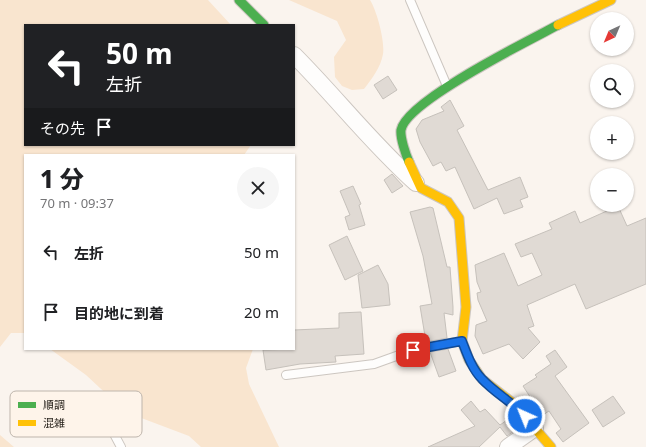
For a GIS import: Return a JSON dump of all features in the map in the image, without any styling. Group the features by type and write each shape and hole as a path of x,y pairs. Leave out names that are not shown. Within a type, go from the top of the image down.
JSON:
{"street":[{"path":"238,0 263,24"},
{"path":"421,188 405,154 401,130 411,113 447,87 497,58 560,24 611,0"},
{"path":"295,56 323,84 390,160 421,188 448,202 459,218 466,308 462,341 470,360 482,379 514,404 551,447"},
{"path":"508,447 535,428"}],"lane":[{"path":"410,0 447,87"},
{"path":"286,375 374,364 413,350 462,341"},
{"path":"116,437 121,447"}],"shaded area":[{"path":"0,0 208,0 230,24 24,24 24,146 250,146 245,154 24,154 24,333 11,333 0,347"},
{"path":"289,0 370,0 380,26 383,42 383,54 378,68 364,89 352,90 342,86 335,77 334,57 346,40 337,21"},
{"path":"51,350 253,350 246,368 249,384 279,447 201,447 189,436 142,418 142,391 103,391 86,375"},
{"path":"0,435 14,447 0,447"}],"building":[{"path":"388,76 397,90 383,99 374,85"},
{"path":"450,100 464,126 457,130 488,190 520,177 528,197 520,200 523,207 504,214 497,198 474,209 455,167 446,171 441,162 433,166 420,142 416,129 422,120 444,111 441,107"},
{"path":"392,174 403,186 392,193 384,180"},
{"path":"353,186 361,204 359,205 365,225 349,230 345,217 350,215 340,191"},
{"path":"430,207 433,208 447,267 450,267 453,315 444,313 447,338 426,342 420,306 432,304 423,256 410,212"},
{"path":"575,211 580,223 605,212 621,212 627,226 646,218 646,284 586,309 575,284 527,305 534,326 528,328 540,342 523,359 509,344 483,354 475,336 476,325 487,321 478,300 477,293 481,292 477,282 475,265 504,253 518,286 542,275 532,253 521,257 515,244 552,229 549,223"},
{"path":"347,236 363,271 345,280 329,245"},
{"path":"378,265 388,284 390,305 362,308 358,275"},
{"path":"361,312 364,354 335,356 336,362 300,364 266,370 263,350 295,350 295,330 339,328 339,313"},
{"path":"448,349 456,371 439,377 430,352"},
{"path":"555,350 567,367 555,376 589,423 563,442 556,433 561,429 549,411 541,416 531,405 534,403 523,386 537,377 535,375 551,364 546,356"},
{"path":"613,396 625,413 603,427 592,410"},
{"path":"471,401 480,412 485,409 500,425 510,418 518,428 507,436 500,427 479,447 428,447 475,426 461,410"}],"traffic: fast":[{"path":"239,0 263,24"},
{"path":"409,162 401,137 401,130 408,118 424,103 471,72 558,25"}],"traffic: slow":[{"path":"558,25 611,0"},
{"path":"409,162 421,188 448,202 459,218 466,307 462,341 469,360 482,379 514,404 551,447"}],"route":[{"path":"413,350 462,341 470,360 482,379 514,404 525,416"}]}
